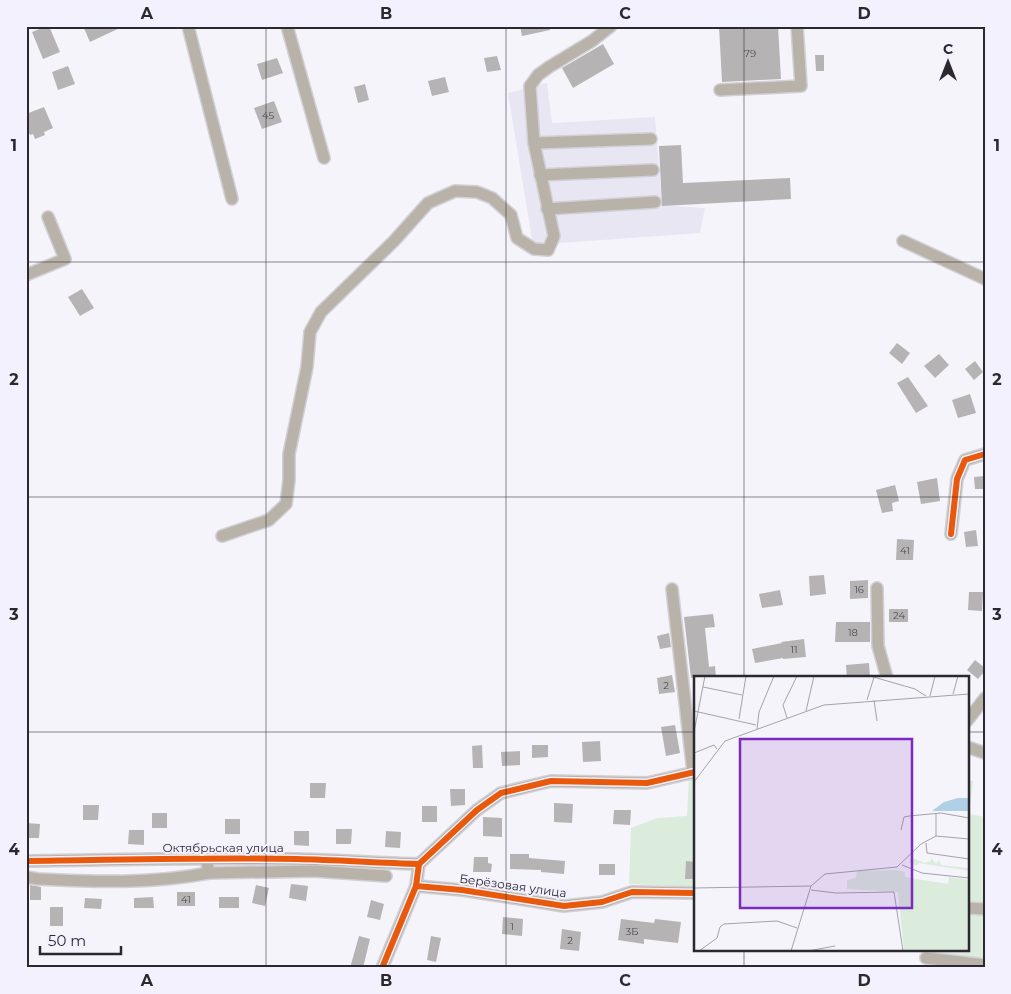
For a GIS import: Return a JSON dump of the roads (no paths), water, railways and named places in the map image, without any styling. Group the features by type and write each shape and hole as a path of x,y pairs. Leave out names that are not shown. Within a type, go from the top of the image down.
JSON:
{"street":[{"path":"188,26 232,199"},
{"path":"288,26 324,158"},
{"path":"222,536 269,520 286,504 289,480 289,454 307,367 310,332 321,312 394,241 428,203 455,191 477,192 492,198 510,215 517,238 534,249 548,250 554,236 534,143 530,86 538,75 592,42 610,26"},
{"path":"720,90 802,86 797,26"},
{"path":"534,143 652,139"},
{"path":"540,175 653,170"},
{"path":"547,209 655,202"},
{"path":"26,275 65,259 48,217"},
{"path":"904,241 985,279"},
{"path":"951,534 957,479 965,460 985,454"},
{"path":"877,588 878,646 886,676"},
{"path":"382,968 416,886 419,864 477,810 501,793 551,781 648,783 694,772 672,589"},
{"path":"968,720 985,698"},
{"path":"968,747 985,753"},
{"path":"206,858 208,873"},
{"name":"Октябрьская улица","path":"26,862 206,858 298,859 419,864"},
{"path":"26,877 122,882 186,877 208,873 314,871 386,876"},
{"name":"Берёзовая улица","path":"416,886 462,890 564,906 602,902 632,892 694,893"},
{"path":"968,908 985,909"},
{"path":"926,959 985,965"}]}
